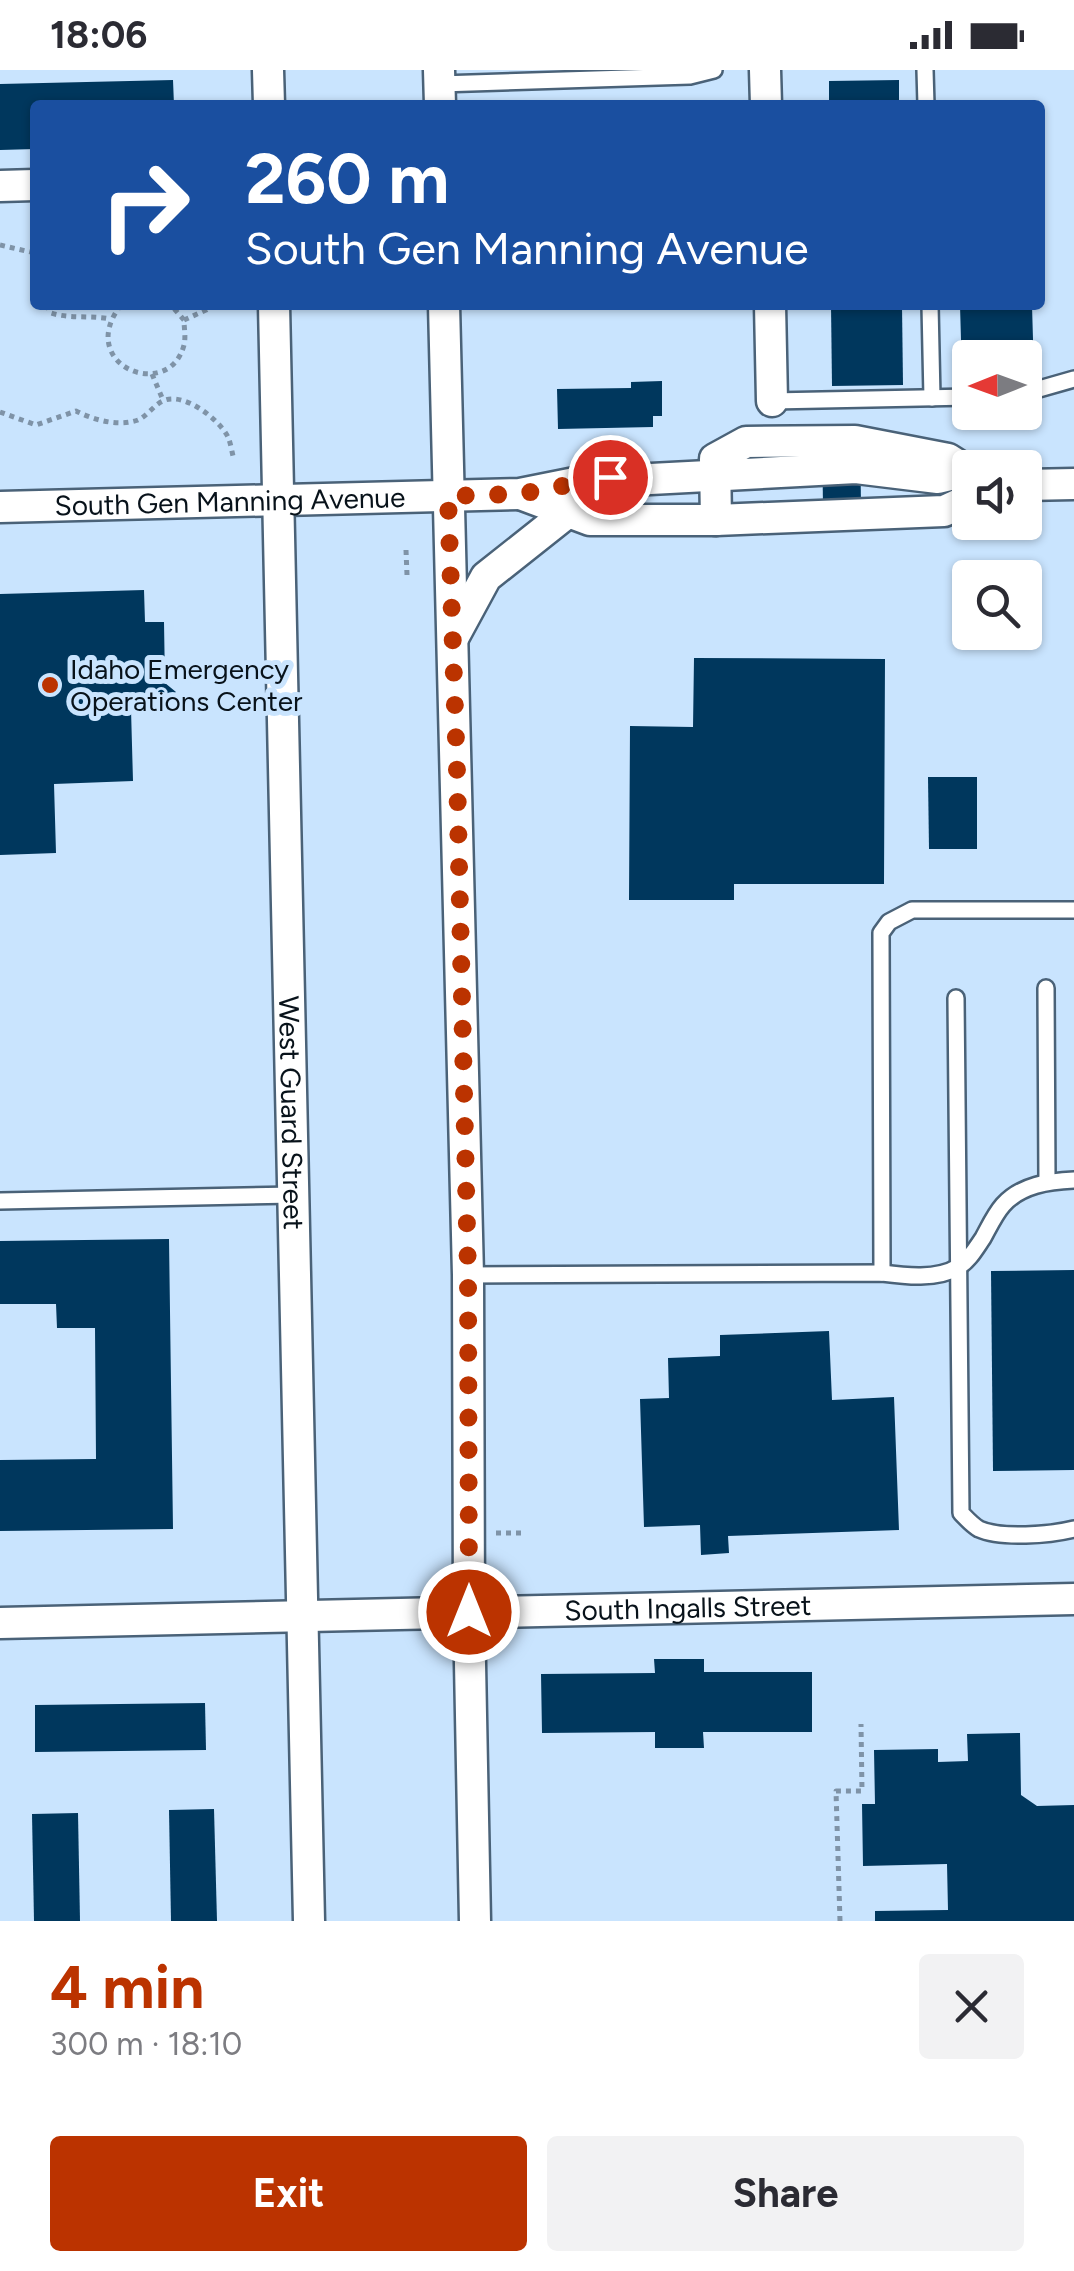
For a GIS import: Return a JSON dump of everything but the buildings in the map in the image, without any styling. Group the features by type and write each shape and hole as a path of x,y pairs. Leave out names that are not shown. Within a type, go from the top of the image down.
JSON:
{"street":[{"path":"268,70 269,100"},
{"path":"765,70 766,100"},
{"path":"0,186 30,185"},
{"name":"West Guard Street","path":"274,310 310,1921"},
{"path":"444,310 468,1274 474,1921"},
{"path":"770,310 772,402"},
{"path":"453,639 486,577 571,497 715,467 856,468 952,479"},
{"path":"715,467 716,520"},
{"path":"1042,485 1074,484"},
{"name":"South Gen Manning Avenue","path":"0,507 520,494 571,497"},
{"path":"571,497 590,520 716,520 944,511 952,501"},
{"name":"South Ingalls Street","path":"0,1622 1074,1598"}],"lane":[{"path":"440,86 690,76 714,70"},
{"path":"925,70 926,100"},
{"path":"930,310 932,398"},
{"path":"1042,389 1074,379"},
{"path":"772,402 952,397"},
{"path":"882,1273 881,933 888,922 912,910 1074,910"},
{"path":"1046,988 1048,1181"},
{"path":"956,998 961,1513 977,1528 999,1534 1074,1529"},
{"path":"468,1274 939,1274 959,1267 975,1251 1004,1204 1028,1188 1048,1181 1074,1180"},
{"path":"0,1202 294,1196"}],"path":[{"path":"0,244 30,252"},
{"path":"49,310 63,317 110,320"},
{"path":"117,310 110,320 107,340 112,355 124,367 152,374 166,369 184,347 184,320 175,310"},
{"path":"184,320 206,310"},
{"path":"152,374 163,400"},
{"path":"0,412 36,425 76,412 117,423 139,420 163,400 190,401 227,434 234,460"},
{"path":"406,550 407,575"},
{"path":"488,1533 523,1533"},
{"path":"840,1921 836,1791 862,1791 861,1724"}],"place":[{"name":"Idaho Emergency Operations Center","path":"50,685"}],"route":[{"path":"469,1612 468,1274 448,496 520,494 610,477"}]}
